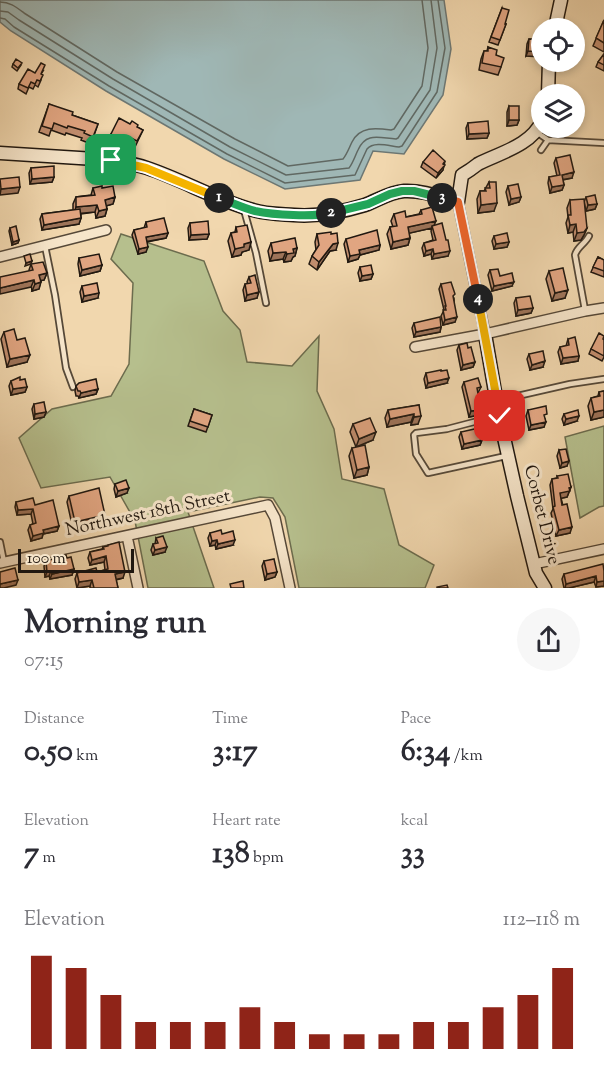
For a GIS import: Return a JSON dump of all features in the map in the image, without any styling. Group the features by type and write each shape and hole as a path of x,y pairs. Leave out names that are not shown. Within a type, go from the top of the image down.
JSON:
{"street":[{"path":"557,18 561,0"},
{"path":"0,153 111,160 146,168 255,211 324,215 368,204 402,191 458,202 462,175 517,146 531,133"},
{"name":"Corbet Drive","path":"458,202 508,456 536,573 544,588"},
{"path":"0,257 106,230"},
{"path":"416,347 604,308"},
{"name":"Northwest 18th Street","path":"2,562 268,505 275,518 290,588"},
{"path":"127,536 138,588"},
{"path":"534,564 604,549"}],"lane":[{"path":"541,150 548,140 604,143"},
{"path":"244,207 266,303"},
{"path":"585,311 575,255 576,250 586,242 589,236"},
{"path":"44,245 55,295 66,368 73,387"},
{"path":"508,456 428,473 416,454 414,435 447,429 499,412 505,400 513,397 604,379"},
{"path":"0,542 2,562"}],"green space":[{"path":"121,234 204,261 223,311 240,330 247,362 292,366 319,336 317,391 334,429 342,479 384,489 399,545 434,565 425,588 299,588 285,517 273,498 260,497 188,512 214,588 148,588 135,521 110,477 41,488 19,438 52,409 111,396 129,364 133,283 111,259"},
{"path":"604,426 604,506 580,518 565,437"}],"water":[{"path":"0,0 444,0 451,49 443,95 404,154 373,151 360,180 285,189 224,159 106,91 11,31 0,22"}],"building":[{"path":"502,8 509,10 500,40 491,37"},
{"path":"604,20 604,43 596,38"},
{"path":"529,39 531,39 531,51 528,51"},
{"path":"488,47 497,50 496,55 504,58 501,67 482,63 484,51 488,51"},
{"path":"604,54 604,65 598,62"},
{"path":"16,59 22,63 18,68 13,64"},
{"path":"41,63 45,65 40,81 37,80 35,84 31,82 28,88 19,84 28,69 35,73"},
{"path":"49,104 98,124 93,137 84,133 85,131 68,126 67,128 54,123 52,129 42,126"},
{"path":"509,106 519,106 519,120 509,120"},
{"path":"119,118 130,124 132,121 143,130 137,141 127,136 126,139 111,134"},
{"path":"488,121 489,133 469,134 468,123"},
{"path":"433,150 445,161 443,164 445,165 438,173 423,162"},
{"path":"570,155 574,172 562,175 564,185 552,187 549,177 560,175 556,158"},
{"path":"54,166 54,177 32,179 31,168"},
{"path":"19,177 20,187 1,189 0,179"},
{"path":"489,182 496,182 497,203 481,205 480,191 490,188"},
{"path":"518,184 521,197 511,199 508,186"},
{"path":"102,186 102,188 113,186 115,197 105,200 107,209 99,211 97,205 76,207 76,197 95,195 93,188"},
{"path":"595,195 597,204 588,205 586,197"},
{"path":"584,199 587,228 584,232 577,233 576,224 570,225 568,215 571,215 570,200"},
{"path":"432,207 436,221 408,227 410,238 393,242 390,227 397,226 394,214 405,211 406,217 422,214 421,210"},
{"path":"80,209 81,218 44,225 42,214"},
{"path":"164,218 168,233 146,237 148,247 139,249 134,230 147,227 146,222"},
{"path":"208,221 209,234 191,235 190,223"},
{"path":"442,223 450,251 434,254 433,249 426,251 424,243 436,240 432,226"},
{"path":"247,225 251,242 235,249 231,233 237,232 236,227"},
{"path":"16,226 19,240 13,242 10,228"},
{"path":"377,230 380,245 359,250 360,254 350,256 346,239"},
{"path":"331,232 331,234 337,233 338,243 333,244 319,262 312,256 319,245 317,234"},
{"path":"507,233 509,242 496,244 494,236"},
{"path":"295,238 297,248 293,249 294,253 273,253 271,243"},
{"path":"30,254 32,261 26,263 24,256"},
{"path":"99,254 102,265 82,270 79,258"},
{"path":"598,257 604,260 604,271 593,267"},
{"path":"43,262 47,273 39,275 41,282 35,284 34,280 0,288 0,277 33,270 31,264"},
{"path":"371,265 373,274 362,276 360,267"},
{"path":"563,268 568,290 555,293 549,271"},
{"path":"498,269 500,276 512,273 514,282 494,286 490,270"},
{"path":"255,275 259,292 247,295 245,284 251,283 249,277"},
{"path":"451,282 455,294 453,296 457,317 445,320 443,310 446,310 446,306 441,284"},
{"path":"97,283 99,293 84,296 82,286"},
{"path":"530,296 533,308 518,310 516,298"},
{"path":"440,317 441,327 416,332 414,323"},
{"path":"14,329 17,340 25,338 30,355 10,359 4,332"},
{"path":"599,333 604,336 604,356 591,349"},
{"path":"575,337 579,356 563,358 560,347 569,345 568,339"},
{"path":"467,343 468,348 471,347 475,362 463,365 459,345"},
{"path":"543,351 545,361 532,365 529,354"},
{"path":"447,370 449,378 428,383 426,373"},
{"path":"20,377 20,380 25,379 27,387 13,389 11,381"},
{"path":"478,378 481,387 477,388 481,410 471,411 464,382"},
{"path":"96,379 98,389 81,393 78,391 76,386 79,383"},
{"path":"604,391 604,410 594,412 591,398 600,396 599,392"},
{"path":"44,402 46,412 35,414 34,404"},
{"path":"419,405 421,416 414,417 414,414 390,419 388,410"},
{"path":"546,406 547,414 544,415 546,422 531,425 528,410"},
{"path":"194,409 212,415 208,427 190,421"},
{"path":"578,410 579,416 566,419 564,414"},
{"path":"370,418 376,432 359,439 353,424"},
{"path":"479,428 482,440 464,444 461,432"},
{"path":"365,445 369,467 357,470 352,448"},
{"path":"566,449 569,461 562,463 559,450"},
{"path":"568,474 570,491 560,493 562,505 567,504 572,527 559,530 553,507 555,506 552,479"},
{"path":"126,480 129,488 118,491 115,484"},
{"path":"99,488 105,515 75,522 69,496"},
{"path":"33,498 35,505 53,500 59,526 43,530 44,533 33,536 30,525 36,523 33,509 18,510 16,502"},
{"path":"221,530 222,534 233,531 235,540 218,544 217,540 212,541 210,533"},
{"path":"163,536 167,547 155,550 153,544 158,543 156,538"},
{"path":"119,542 125,572 115,574 118,588 94,588 92,580 79,582 77,573 96,568 97,572 108,569 106,556 92,560 90,552"},
{"path":"66,555 67,558 71,557 74,569 52,574 51,571 47,572 46,561"},
{"path":"274,559 277,572 267,574 264,561"},
{"path":"603,564 604,581 597,582 596,576 566,584 564,574"},
{"path":"15,568 18,580 0,584 0,572"},
{"path":"243,581 244,588 231,588 230,584"}],"route":[{"path":"111,160 146,168 255,211 324,215 368,204 402,191 414,191 458,202 500,416"}]}
